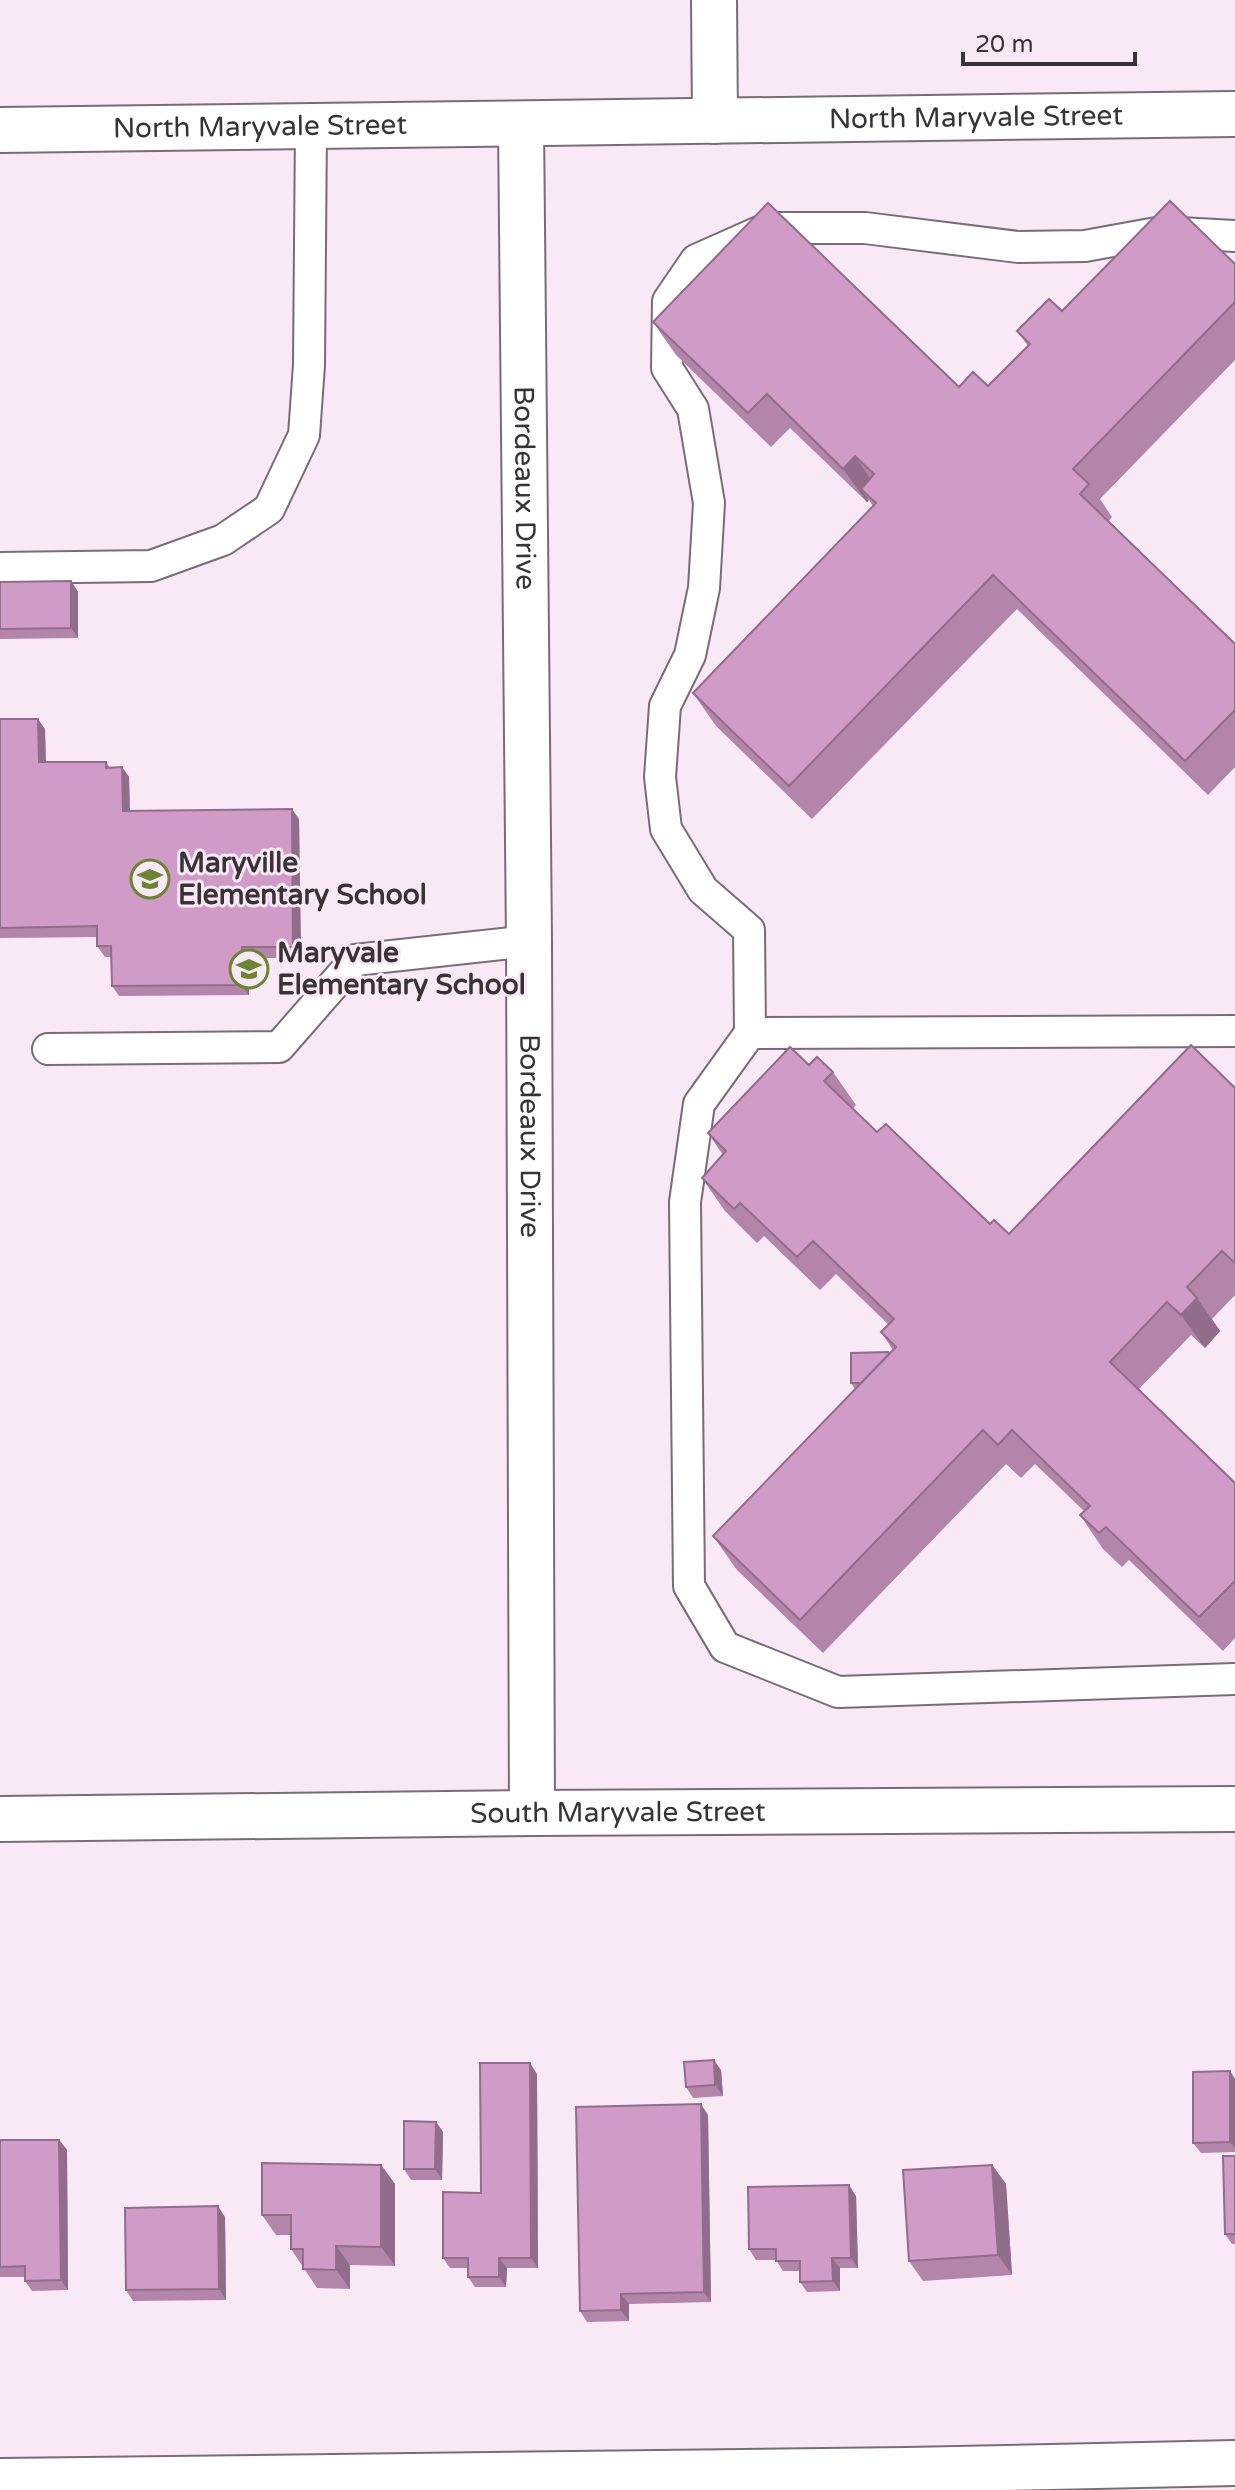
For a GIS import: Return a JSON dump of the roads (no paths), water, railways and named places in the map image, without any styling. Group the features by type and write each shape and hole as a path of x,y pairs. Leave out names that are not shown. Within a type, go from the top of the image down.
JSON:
{"street":[{"path":"714,0 715,121"},
{"name":"North Maryvale Street","path":"0,130 1235,114"},
{"name":"Bordeaux Drive","path":"521,124 529,941 532,1813"},
{"name":"South Maryvale Street","path":"0,1819 1235,1809"},
{"path":"0,2481 907,2480 1235,2463"}],"lane":[{"path":"0,568 151,566 223,540 269,509 304,435 309,365 311,126"},
{"path":"1235,236 1162,232 1085,246 1018,247 865,228 768,228 696,260 668,301 667,368 693,409 709,503 704,588 690,655 665,706 660,777 666,829 703,890 749,930 750,1033 699,1104 685,1202 689,1586 725,1647 838,1692 1235,1679"},
{"path":"48,1049 279,1047 355,960 529,941"},
{"path":"750,1033 1235,1031"}],"place":[{"name":"Maryville Elementary School","path":"150,879"},
{"name":"Maryvale Elementary School","path":"249,969"}]}
